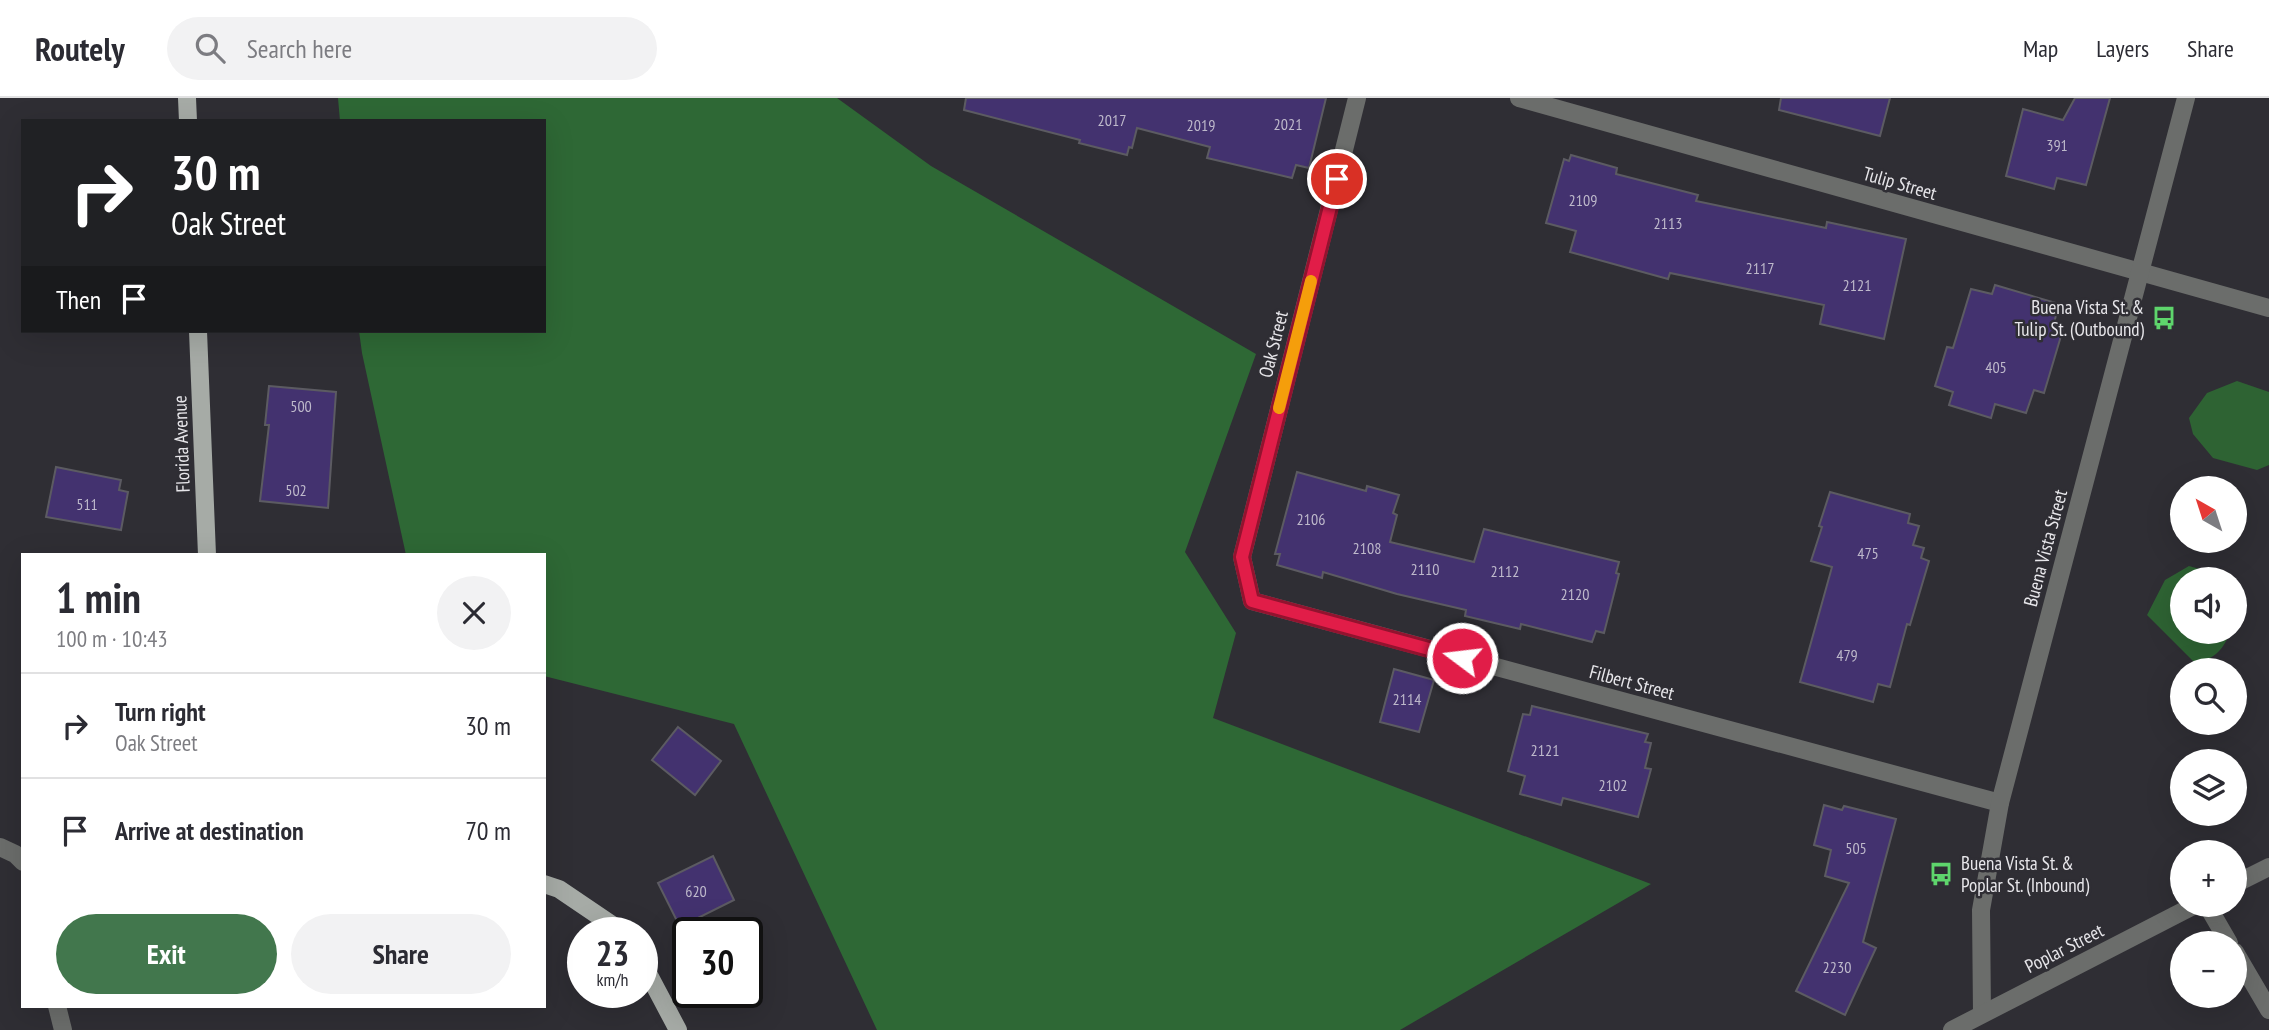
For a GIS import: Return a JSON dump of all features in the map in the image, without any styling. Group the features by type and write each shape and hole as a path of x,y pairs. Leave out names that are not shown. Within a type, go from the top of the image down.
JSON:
{"main road":[{"path":"187,98 188,119"},
{"name":"Florida Avenue","path":"198,333 207,553"},
{"path":"546,885 559,889 600,917"},
{"path":"658,992 678,1030"}],"street":[{"name":"Oak Street","path":"1252,601 1242,557 1357,98"},
{"name":"Tulip Street","path":"1519,98 2269,308"},
{"name":"Buena Vista Street","path":"1982,1014 1981,910 2000,803 2186,98"},
{"name":"Filbert Street","path":"1252,601 2000,803"},
{"path":"0,847 21,860"},
{"path":"2247,878 2269,867"},
{"name":"Poplar Street","path":"1952,1030 2172,917"},
{"path":"2247,972 2269,1010"},
{"path":"58,1008 63,1030"}],"green space":[{"path":"338,98 837,98 931,166 1256,354 1185,552 1236,633 1213,718 1651,884 1400,1030 877,1030 734,724 546,677 546,553 406,553 359,333 546,333 546,119 340,119"},
{"path":"2237,381 2269,392 2269,465 2257,470 2213,458 2193,434 2189,418 2207,393"},
{"path":"2170,577 2170,638 2147,615 2165,580"},
{"path":"2176,644 2224,644 2210,658 2190,658"}],"building":[{"path":"966,98 1326,98 1309,168 1296,165 1292,178 1207,158 1210,147 1137,128 1132,148 1129,147 1127,155 964,110"},
{"path":"1781,98 1890,98 1880,136 1779,110"},
{"path":"2075,98 2110,98 2086,185 2057,178 2054,189 2006,176 2023,109 2063,120"},
{"path":"1571,155 1617,168 1616,174 1698,195 1696,201 1826,228 1827,222 1906,239 1884,339 1820,324 1824,305 1670,273 1668,279 1570,252 1576,231 1546,223 1564,159 1569,161"},
{"path":"1995,285 2059,304 2054,323 2064,326 2044,393 2034,390 2026,413 1995,404 1991,418 1949,405 1953,392 1935,386 1947,347 1953,348 1971,289 1992,294"},
{"path":"269,386 336,392 328,508 260,501 269,425 265,425"},
{"path":"56,467 121,480 119,490 128,492 121,530 46,517"},
{"path":"1297,472 1366,491 1367,486 1399,495 1393,513 1397,515 1390,542 1474,562 1484,529 1619,562 1616,573 1619,574 1604,633 1596,631 1592,642 1521,624 1520,629 1465,616 1466,610 1397,594 1323,572 1322,578 1277,565 1280,554 1275,554"},
{"path":"1830,492 1910,514 1908,523 1919,526 1913,545 1924,548 1921,558 1929,561 1910,625 1907,624 1890,687 1878,684 1873,702 1800,682 1832,567 1811,561"},
{"path":"1394,669 1434,680 1419,732 1380,722"},
{"path":"1532,706 1648,734 1645,742 1651,743 1645,768 1651,769 1638,817 1563,798 1561,805 1520,794 1525,776 1508,771 1523,714 1530,715"},
{"path":"678,727 721,761 695,795 652,760"},
{"path":"1824,805 1842,810 1844,806 1896,819 1863,942 1876,948 1845,1015 1796,991 1849,883 1825,876 1831,850 1814,845"},
{"path":"713,856 734,900 700,917 675,917 658,883"}],"slow traffic":[{"path":"1279,408 1311,281"}],"place":[{"name":"Buena Vista St. & Tulip St. (Outbound)","path":"2164,318"},
{"name":"Buena Vista St. & Poplar St. (Inbound)","path":"1941,874"}],"route":[{"path":"1337,179 1242,557 1252,601 1462,658"}]}
